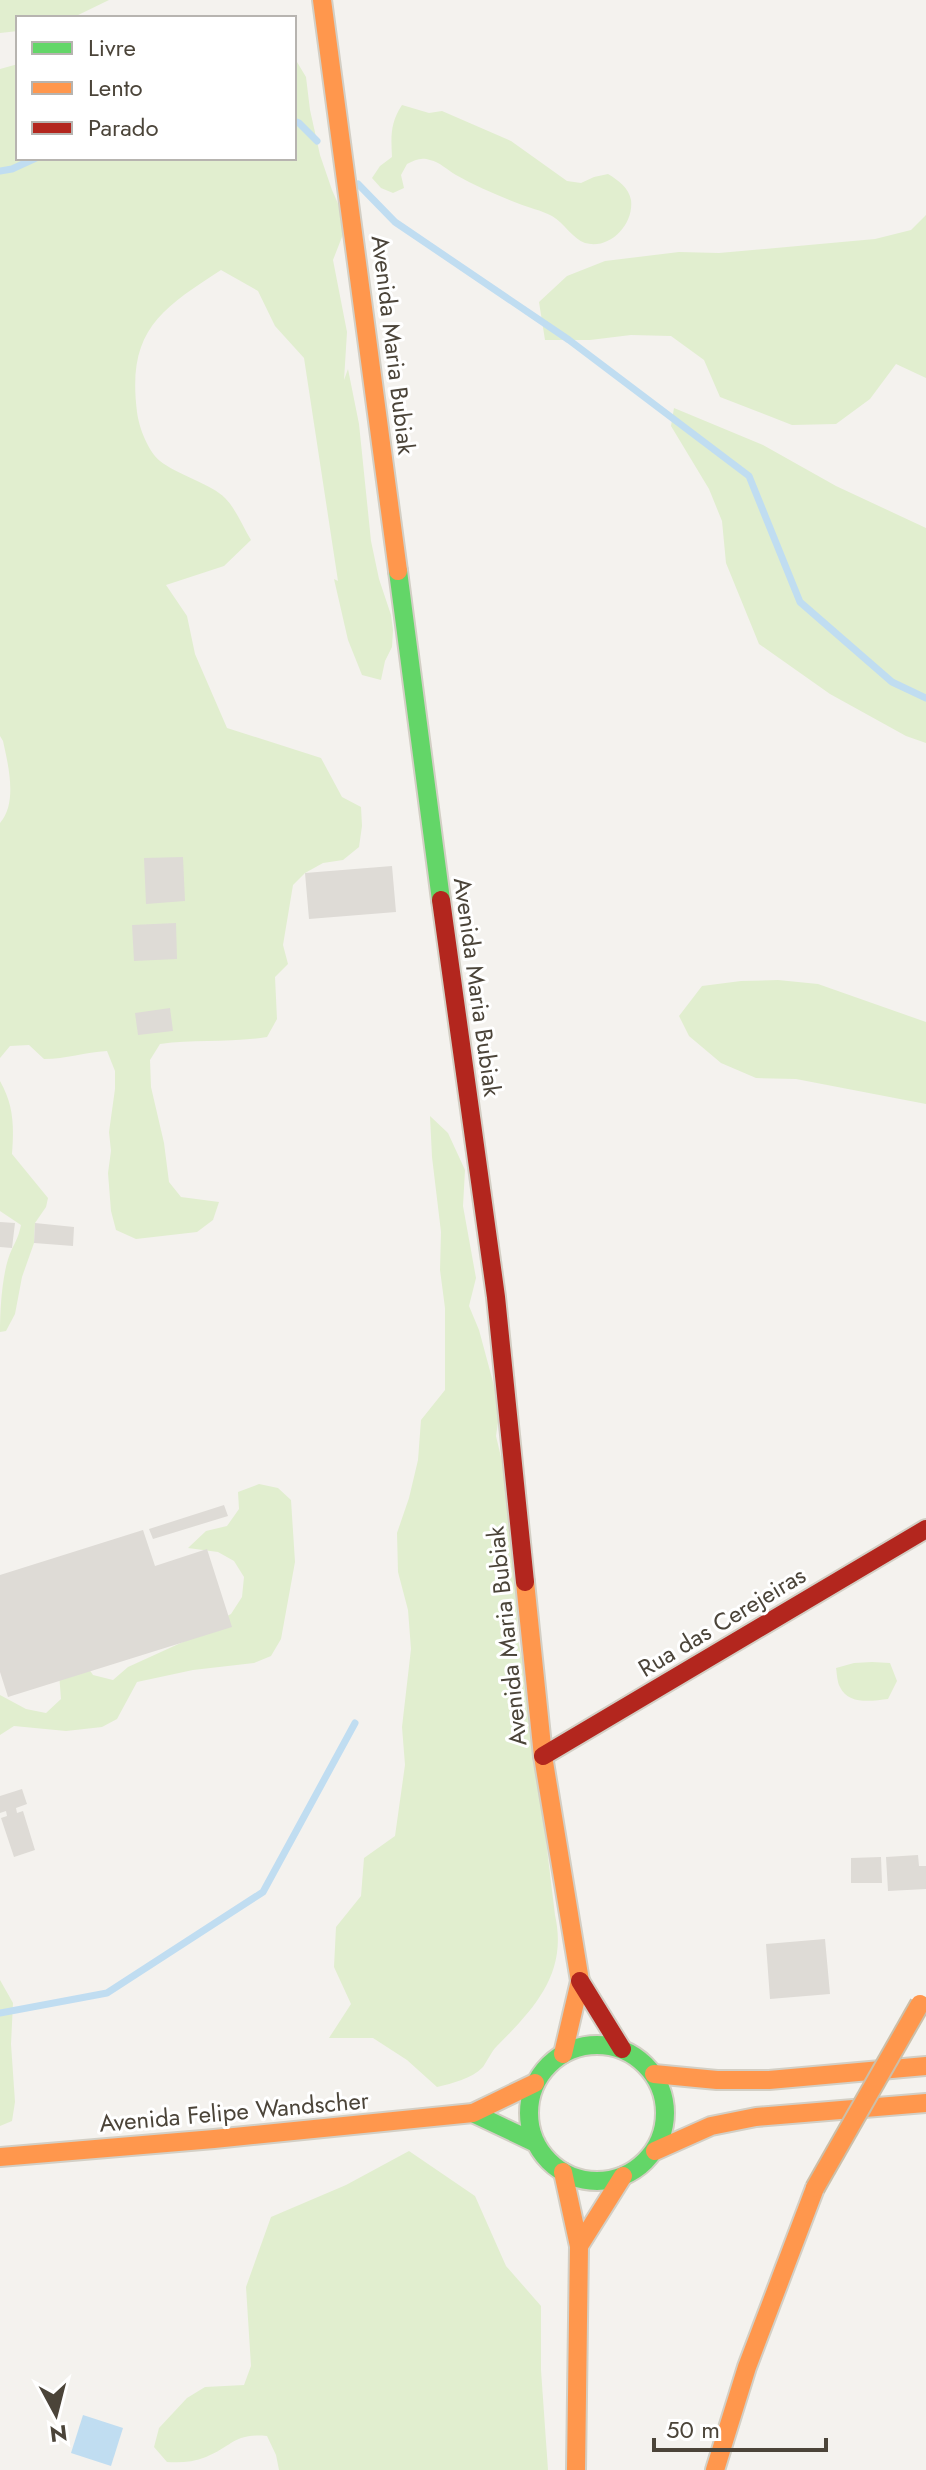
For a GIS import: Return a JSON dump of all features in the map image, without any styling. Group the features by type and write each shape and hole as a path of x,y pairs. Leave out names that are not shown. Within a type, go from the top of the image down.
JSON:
{"main road":[{"name":"Avenida Maria Bubiak","path":"322,0 496,1297 543,1756 580,1981 622,2049"},
{"name":"Rua das Cerejeiras","path":"543,1756 926,1529"},
{"name":"Avenida Maria Bubiak","path":"563,2054 580,1981"},
{"path":"715,2470 747,2367 815,2188 923,2000"},
{"path":"655,2151 663,2132 666,2112 663,2092 654,2074 640,2059 622,2049 602,2044 581,2046 563,2054 547,2067 535,2083 529,2103 529,2123 536,2143 547,2160 563,2172 582,2179 603,2180 623,2176 641,2165 655,2151 711,2126 756,2117 926,2103"},
{"path":"654,2074 717,2080 769,2080 926,2066"},
{"name":"Avenida Felipe Wandscher","path":"0,2157 473,2113 535,2083"},
{"path":"473,2113 536,2143"},
{"path":"563,2172 579,2246 576,2470"},
{"path":"579,2246 623,2176"}],"green space":[{"path":"0,0 109,0 76,16 16,16 16,31 0,33"},
{"path":"296,60 306,77 320,155 347,224 333,260 347,332 344,380 348,369 359,424 371,541 393,630 392,647 381,680 362,675 348,640 334,579 338,581 304,358 275,326 258,291 221,270 165,311 143,342 137,362 137,412 152,451 167,466 225,498 251,540 224,566 166,585 187,616 195,654 227,728 321,758 342,797 361,807 359,847 343,860 323,863 305,873 293,885 283,945 288,964 275,977 277,1019 267,1037 160,1044 150,1060 151,1087 169,1182 181,1197 219,1202 213,1220 197,1232 136,1239 116,1230 108,1173 115,1071 107,1051 44,1059 29,1045 10,1046 0,1058 0,823 9,805 10,783 0,736 0,69 16,65 16,160 296,160"},
{"path":"402,105 429,113 442,111 511,141 567,181 581,183 608,174 630,196 629,218 611,239 603,243 585,243 552,216 486,190 427,159 407,164 401,175 404,188 393,193 381,188 372,178 380,166 392,157 393,124"},
{"path":"926,215 926,378 896,364 870,399 836,424 792,425 720,397 704,360 671,336 545,340 539,302 567,276 605,261 679,252 719,253 875,239 911,230"},
{"path":"674,408 763,445 836,486 926,528 926,743 906,736 830,694 759,644 726,563 722,521 709,489 671,426"},
{"path":"778,980 818,984 926,1022 926,1104 796,1079 756,1078 721,1063 689,1036 679,1016 702,986"},
{"path":"0,1081 12,1116 12,1154 48,1198 35,1223 34,1243 22,1277 15,1314 6,1331 0,1332 6,1267 21,1225 0,1211"},
{"path":"430,1116 448,1133 465,1170 463,1206 476,1278 469,1306 479,1330 500,1408 496,1436 505,1474 518,1640 526,1675 558,1936 552,1972 524,2018 473,2075 437,2087 407,2060 373,2038 329,2038 351,2004 334,1967 336,1927 361,1896 364,1858 395,1836 405,1765 402,1727 411,1649 408,1610 398,1572 397,1533 418,1460 421,1420 445,1390 441,1232"},
{"path":"259,1484 278,1488 291,1500 295,1562 281,1639 271,1656 254,1663 193,1670 137,1682 117,1719 102,1727 66,1731 14,1726 0,1735 0,1695 26,1709 46,1713 61,1699 58,1660 82,1659 93,1675 113,1680 128,1667 196,1636 231,1614 242,1597 244,1577 234,1561 218,1552 188,1548 206,1531 227,1526 239,1509 238,1492"},
{"path":"872,1662 890,1663 897,1681 888,1699 849,1697 839,1685 836,1668"},
{"path":"0,1980 13,2003 11,2044 15,2102 12,2121 0,2126"},
{"path":"409,2151 475,2196 506,2266 541,2306 541,2370 548,2470 279,2470 267,2436 240,2438 201,2459 167,2462 154,2447 159,2428 187,2398 205,2387 244,2385 251,2366 246,2287 271,2217 346,2185"}],"water":[{"path":"83,2415 123,2428 111,2466 71,2453"}],"building":[{"path":"183,857 185,901 146,904 144,858"},
{"path":"392,866 396,912 309,919 305,873"},
{"path":"176,923 177,959 134,961 132,925"},
{"path":"170,1008 173,1031 138,1035 135,1013"},
{"path":"0,1222 15,1223 12,1248 0,1247"},
{"path":"35,1223 74,1227 73,1246 34,1243"},
{"path":"224,1505 228,1516 153,1539 149,1529"},
{"path":"143,1530 155,1566 207,1549 232,1627 8,1697 0,1672 0,1575"},
{"path":"22,1789 27,1804 16,1808 17,1813 23,1811 35,1850 14,1857 1,1818 7,1816 6,1811 0,1813 0,1796"},
{"path":"918,1855 919,1866 926,1866 926,1889 888,1891 886,1857"},
{"path":"881,1857 882,1883 851,1883 851,1858"},
{"path":"825,1939 830,1994 770,1999 766,1944"}],"waterway":[{"path":"296,122 317,141"},
{"path":"0,171 32,160"},
{"path":"358,184 395,222 569,340 749,476 800,602 892,682 926,698"},
{"path":"0,2013 107,1993 263,1892 355,1723"}],"traffic: fast":[{"path":"398,571 441,900"},
{"path":"597,2045 623,2050 645,2065 660,2087 665,2113 660,2139 645,2161 623,2176 597,2181 571,2176 549,2161 534,2139 529,2113 534,2087 549,2065 571,2050 597,2045"},
{"path":"473,2113 536,2143"}],"traffic: slow":[{"path":"322,0 398,571"},
{"path":"525,1582 543,1756 580,1981 563,2054"},
{"path":"815,2188 920,2004"},
{"path":"654,2074 717,2080 769,2080 926,2066"},
{"path":"0,2157 473,2113 535,2083"},
{"path":"655,2151 711,2126 756,2117 926,2103"},
{"path":"563,2172 579,2246 576,2470"},
{"path":"579,2246 623,2176"},
{"path":"715,2470 747,2367 815,2188"}],"traffic: jam":[{"path":"441,900 496,1297 525,1582"},
{"path":"543,1756 926,1529"},
{"path":"580,1981 622,2049"}]}
